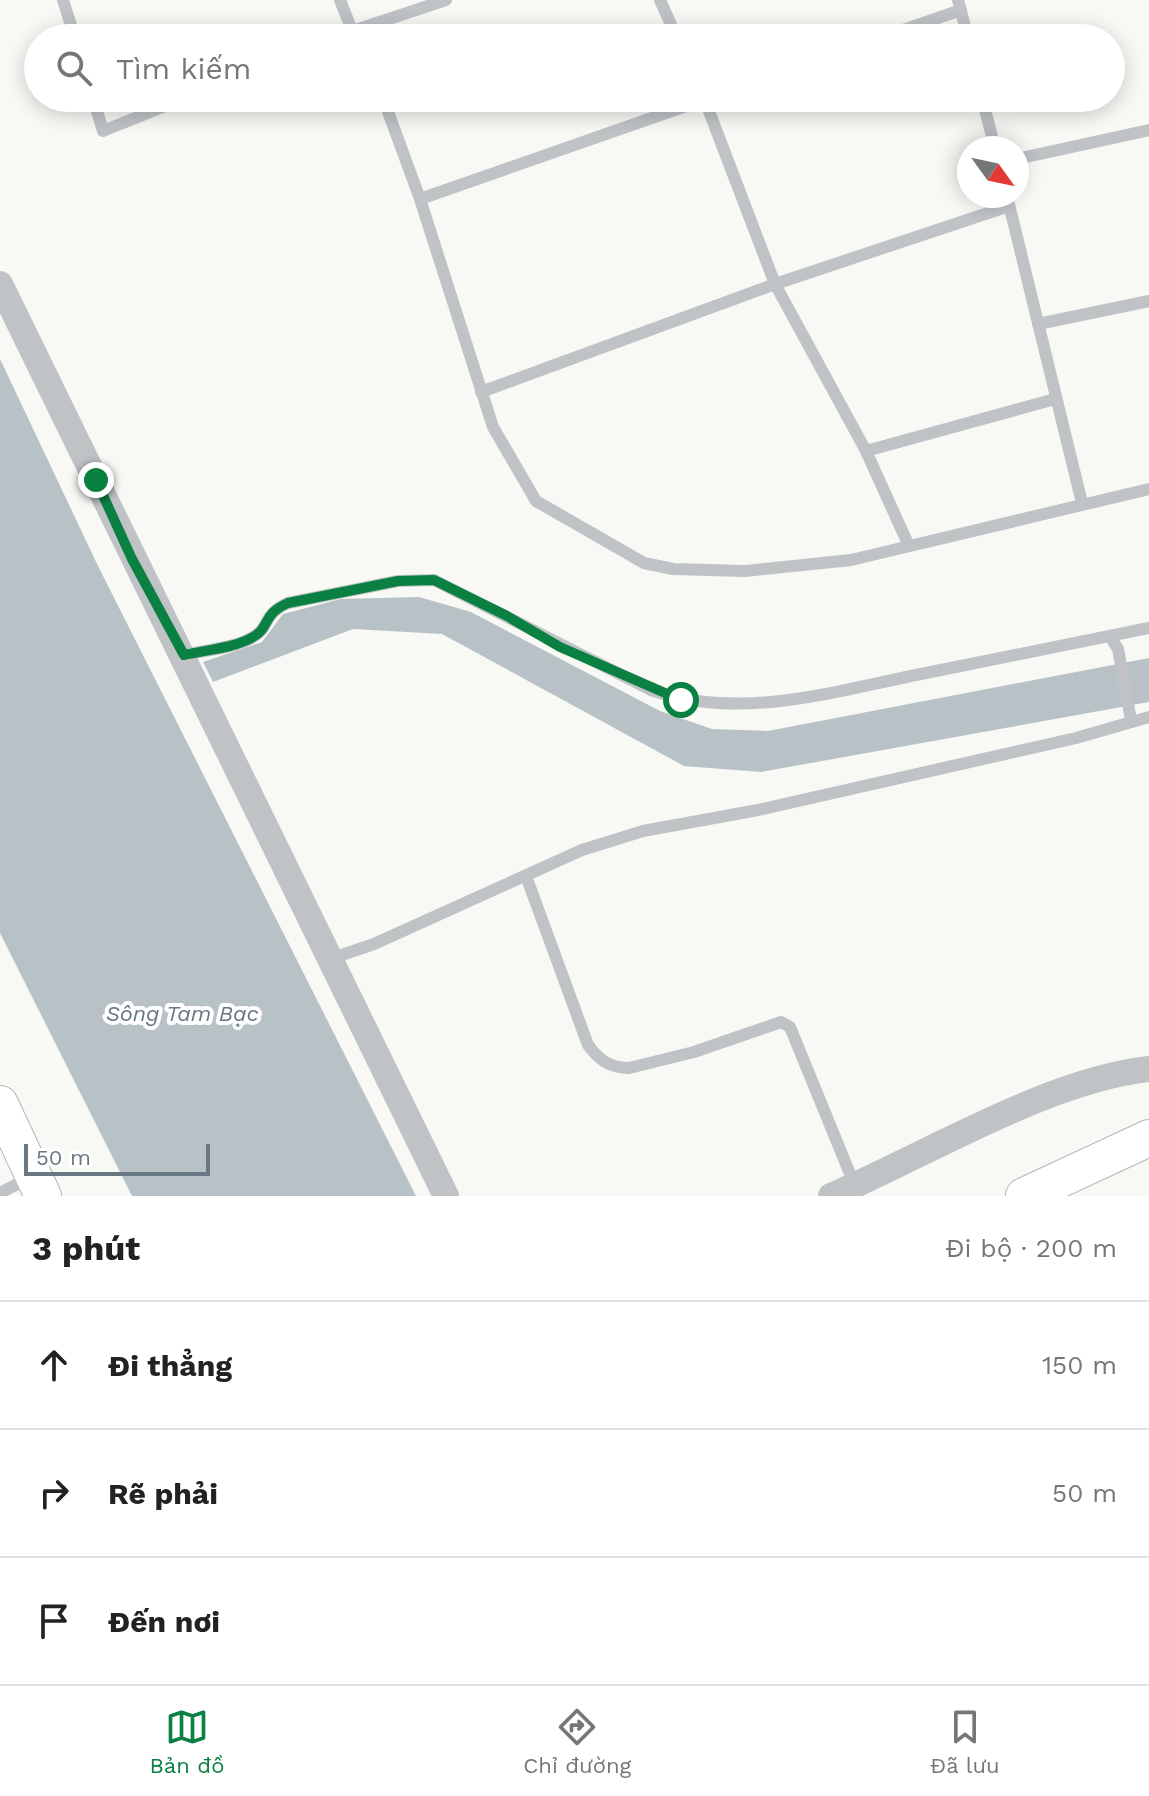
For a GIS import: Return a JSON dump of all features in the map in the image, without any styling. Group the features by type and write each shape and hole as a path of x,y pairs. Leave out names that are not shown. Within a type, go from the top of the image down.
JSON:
{"main road":[{"path":"0,1104 38,1186"},
{"path":"1024,1196 1149,1138"}],"street":[{"path":"0,284 446,1196"},
{"path":"843,1191 997,1119 1096,1080 1149,1069"}],"lane":[{"path":"63,0 71,24"},
{"path":"340,0 349,24"},
{"path":"380,24 446,0"},
{"path":"660,0 671,24"},
{"path":"914,24 960,5"},
{"path":"97,112 103,131 150,112"},
{"path":"388,112 420,199 493,427 536,501 644,563 673,569 745,571 851,560 1149,489"},
{"path":"420,199 666,112"},
{"path":"711,112 775,284 866,451 909,546"},
{"path":"986,112 992,136"},
{"path":"1029,156 1149,130"},
{"path":"481,392 988,208"},
{"path":"1010,208 1082,503"},
{"path":"1038,324 1149,301"},
{"path":"866,451 1055,399"},
{"path":"184,655 251,639 260,632 271,610 288,603 398,581 422,580 434,580 479,601 560,647 651,690 681,700 729,706 794,699 1149,628"},
{"path":"1110,636 1118,649 1130,717"},
{"path":"330,959 374,944 582,850 643,831 758,810 1076,738 1130,717 1149,717"},
{"path":"526,876 588,1045 597,1057 618,1068 629,1068 694,1052 781,1022 790,1027 843,1191"},
{"path":"0,1193 38,1186"}],"water":[{"name":"Sông Tam Bạc","path":"0,359 98,566 416,1196 132,1196 0,933"},
{"path":"419,597 471,612 660,711 712,729 768,731 1149,658 1149,702 761,772 684,766 442,634 353,629 213,682 203,662 262,642 283,614 341,599"}],"route":[{"path":"96,480 132,559 184,655 251,639 260,632 271,610 288,603 398,581 434,580 479,601 560,647 651,690 681,700"}]}
